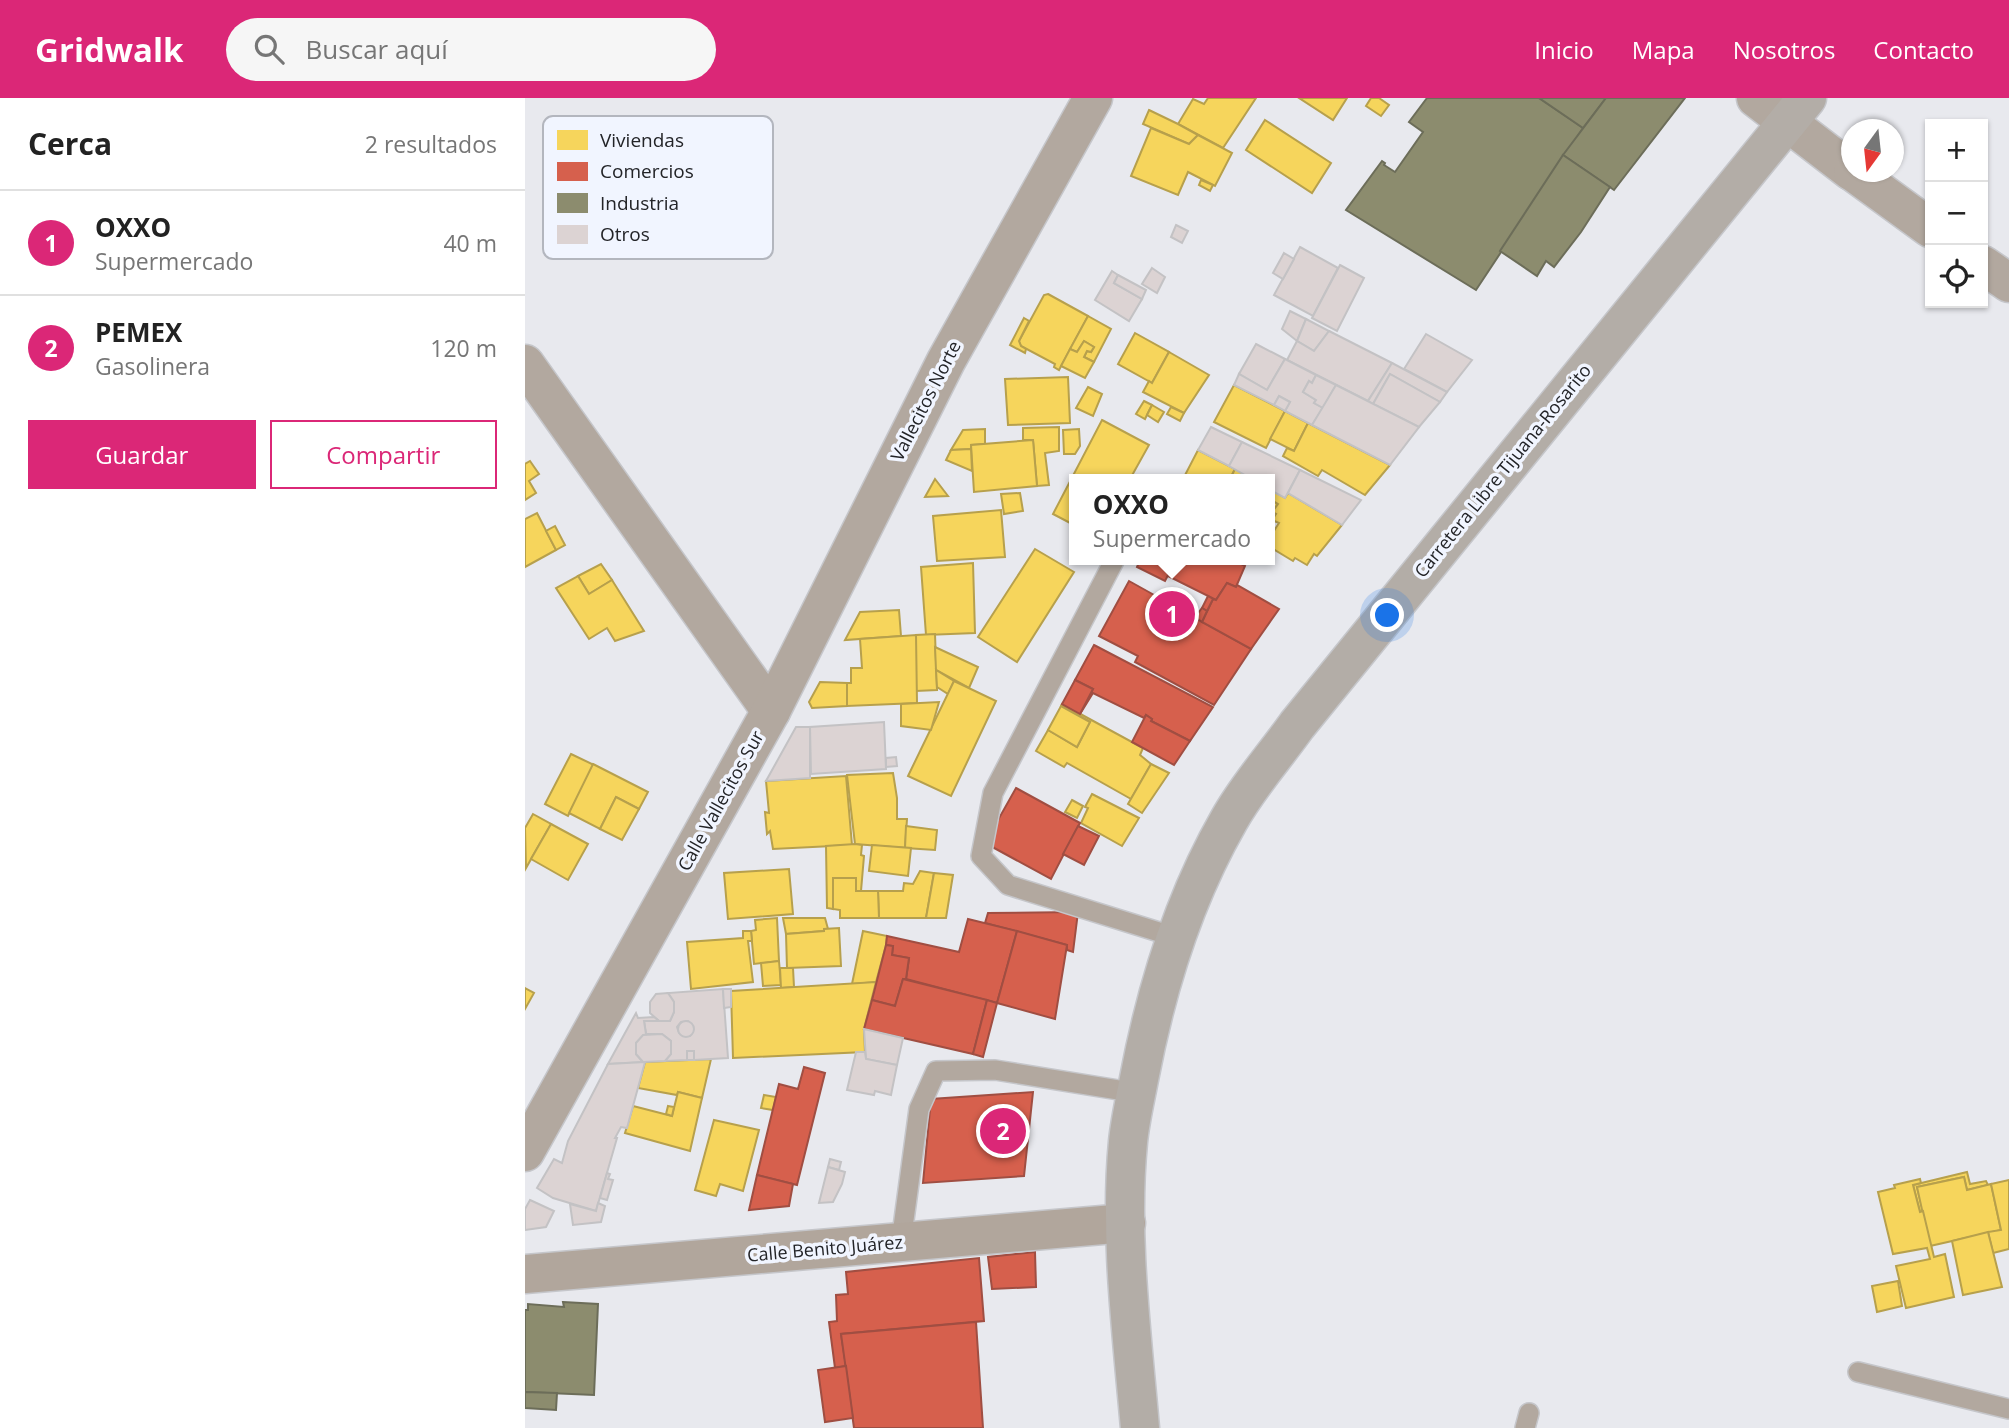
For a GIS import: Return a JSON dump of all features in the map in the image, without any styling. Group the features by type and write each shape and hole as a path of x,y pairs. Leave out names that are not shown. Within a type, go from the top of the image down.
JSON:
{"main road":[{"name":"Carretera Libre Tijuana-Rosarito","path":"1140,1428 1126,1223 1128,1141 1148,1031 1175,937 1200,875 1230,817 1297,725 1796,110"}],"street":[{"name":"Vallecitos Norte","path":"771,710 946,360 1093,98"},
{"path":"1756,98 1796,110 1841,159"},
{"path":"1867,182 1925,225"},
{"path":"1988,268 2009,283"},
{"name":"Calle Vallecitos Sur","path":"525,364 771,710 525,1152"},
{"name":"Calle Benito Juárez","path":"525,1274 1126,1223"}],"lane":[{"path":"1112,565 993,793 981,856 1008,885 1175,937"},
{"path":"901,1242 919,1109 936,1071 995,1070 1137,1093"},
{"path":"1858,1371 2009,1409"}],"building: Viviendas":[{"path":"1208,98 1256,98 1223,148 1178,124 1193,99 1204,104"},
{"path":"1299,98 1347,98 1333,120"},
{"path":"1371,98 1379,98 1389,105 1381,116 1366,106"},
{"path":"1149,110 1198,135 1189,144 1143,124"},
{"path":"1265,120 1331,163 1312,193 1246,150"},
{"path":"1151,128 1189,144 1198,135 1232,153 1215,186 1188,172 1178,195 1131,176"},
{"path":"1201,180 1213,185 1210,191 1199,185"},
{"path":"1048,294 1088,316 1059,370 1054,367 1055,364 1021,346 1019,341 1044,295"},
{"path":"1088,316 1111,329 1094,362 1084,357 1087,351 1091,352 1094,347 1084,341 1077,352 1070,349"},
{"path":"1024,318 1029,321 1019,341 1026,349 1025,353 1010,345"},
{"path":"1135,333 1169,352 1152,383 1118,364"},
{"path":"1084,341 1094,347 1091,352 1087,351 1084,357 1094,362 1085,378 1061,366 1070,349 1077,352"},
{"path":"1169,352 1209,375 1184,413 1143,392 1149,381 1152,383"},
{"path":"1068,377 1070,423 1008,425 1005,379"},
{"path":"1234,385 1285,411 1266,448 1214,422"},
{"path":"1088,387 1102,394 1093,416 1076,408"},
{"path":"1144,401 1152,405 1145,419 1136,414"},
{"path":"1152,405 1164,412 1158,422 1147,415"},
{"path":"1171,407 1184,413 1180,421 1167,414"},
{"path":"1285,411 1308,423 1294,451 1270,439"},
{"path":"1102,420 1149,445 1133,474 1074,474"},
{"path":"1308,423 1390,465 1365,495 1322,470 1318,476 1283,456 1287,448 1294,451"},
{"path":"1059,427 1059,451 1045,453 1049,485 1037,486 1033,440 1023,440 1023,428"},
{"path":"985,429 985,444 971,445 971,449 951,450 963,430"},
{"path":"1079,429 1080,446 1075,454 1064,454 1063,430"},
{"path":"1033,440 1037,486 974,492 971,445"},
{"path":"971,449 972,471 946,460 951,450"},
{"path":"1198,450 1235,469 1232,474 1186,474"},
{"path":"530,461 539,474 529,481 536,493 525,500 525,464"},
{"path":"935,479 948,496 925,497"},
{"path":"1069,483 1069,522 1053,514"},
{"path":"1275,492 1285,498 1288,493 1342,525 1307,565 1295,558 1293,561 1275,550 1275,529 1279,523 1275,521 1275,508 1278,504 1275,502"},
{"path":"1020,493 1023,511 1004,514 1001,494"},
{"path":"1001,510 1005,557 937,561 933,516"},
{"path":"537,513 556,550 525,567 525,519"},
{"path":"555,526 565,545 556,550 546,531"},
{"path":"1035,549 1074,572 1017,662 978,637"},
{"path":"973,563 975,633 926,635 921,567"},
{"path":"601,564 612,580 589,594 578,576"},
{"path":"578,576 589,594 612,580 644,631 615,641 607,628 589,639 556,588"},
{"path":"899,610 901,636 845,640 860,612"},
{"path":"935,634 937,690 916,691 916,635"},
{"path":"916,635 917,703 847,706 847,683 851,683 851,668 862,668 860,639"},
{"path":"935,647 978,667 969,688 936,670"},
{"path":"936,670 954,681 948,694 937,687"},
{"path":"954,681 996,701 951,796 908,776"},
{"path":"820,682 847,683 847,706 812,708 809,702"},
{"path":"939,702 931,730 901,726 901,704"},
{"path":"1062,704 1143,748 1140,755 1151,764 1131,799 1067,763 1064,767 1036,751 1048,730 1077,747 1090,722 1061,706"},
{"path":"1061,706 1090,722 1077,747 1048,730"},
{"path":"571,754 594,765 568,816 545,804"},
{"path":"593,764 648,792 639,809 616,797 600,829 569,813"},
{"path":"1151,764 1169,773 1142,813 1128,804"},
{"path":"893,773 897,819 907,819 905,848 855,844 847,775"},
{"path":"846,776 852,845 773,849 770,831 767,834 765,812 769,813 766,781"},
{"path":"1092,794 1139,818 1122,846 1081,823"},
{"path":"616,797 639,809 622,840 600,829"},
{"path":"1072,800 1083,806 1077,818 1065,812"},
{"path":"533,814 551,824 526,868 525,828"},
{"path":"551,824 588,844 568,880 531,859"},
{"path":"906,826 937,830 935,850 905,848"},
{"path":"862,845 861,855 864,856 861,891 856,891 856,878 833,878 833,909 827,908 826,846"},
{"path":"872,845 911,848 908,876 869,871"},
{"path":"789,869 793,914 728,919 724,873"},
{"path":"920,871 934,873 926,918 879,918 878,891 903,891 904,883 913,884"},
{"path":"934,873 953,875 946,918 926,918"},
{"path":"833,878 856,878 856,891 878,891 879,918 840,918 840,910 833,909"},
{"path":"777,918 779,961 754,964 751,931 756,930 755,920"},
{"path":"783,918 825,918 828,929 786,934"},
{"path":"839,928 841,966 787,968 786,934"},
{"path":"743,931 751,931 752,941 748,941 753,982 691,989 687,942 743,938"},
{"path":"863,931 887,936 886,945 876,982 852,984"},
{"path":"779,961 781,985 763,986 761,963"},
{"path":"780,968 793,968 794,987 781,988"},
{"path":"876,982 864,1029 865,1052 733,1058 731,991"},
{"path":"525,988 534,993 525,1009"},
{"path":"711,1059 702,1098 678,1092 677,1095 638,1088 645,1062"},
{"path":"678,1092 702,1098 690,1151 625,1133 633,1106 672,1116"},
{"path":"764,1095 776,1097 773,1110 761,1108"},
{"path":"668,1106 674,1107 672,1116 666,1114"},
{"path":"714,1120 759,1130 743,1191 720,1184 716,1196 695,1190"},
{"path":"1967,1172 1970,1184 1986,1181 1988,1185 1967,1190 1964,1177 1917,1187 1923,1211 1920,1212 1913,1185"},
{"path":"1964,1177 1967,1190 1991,1184 2001,1230 1930,1246 1917,1187"},
{"path":"1920,1179 1921,1183 1913,1185 1920,1212 1923,1211 1934,1257 1945,1254 1954,1297 1906,1308 1896,1266 1930,1259 1927,1248 1893,1254 1878,1192"},
{"path":"2009,1180 2009,1249 1993,1253 1988,1232 2001,1230 1991,1184"},
{"path":"1988,1232 2002,1287 1963,1295 1952,1241"},
{"path":"1898,1281 1902,1306 1877,1312 1872,1286"}],"building: Comercios":[{"path":"1138,565 1173,565 1165,581 1137,567"},
{"path":"1174,565 1245,566 1236,587 1227,583 1216,600 1168,576"},
{"path":"1129,581 1251,649 1214,705 1135,662 1138,656 1099,636"},
{"path":"1227,583 1236,587 1237,585 1279,609 1251,649 1202,622 1213,599 1216,600"},
{"path":"1208,596 1213,599 1207,611 1202,608"},
{"path":"1202,608 1207,611 1202,622 1195,617"},
{"path":"1094,645 1213,707 1190,741 1151,721 1146,715 1144,718 1093,693 1080,714 1093,689 1075,680"},
{"path":"1075,680 1093,689 1080,714 1062,704"},
{"path":"1146,715 1151,721 1190,741 1174,765 1132,742"},
{"path":"1016,788 1080,823 1051,879 985,843"},
{"path":"1078,826 1099,836 1084,865 1063,854"},
{"path":"1078,912 1073,952 1067,950 1067,945 985,923 988,913"},
{"path":"968,919 1017,931 997,1003 906,979 909,958 892,955 893,946 886,945 887,936 959,952"},
{"path":"1017,931 1067,945 1055,1019 997,1003"},
{"path":"886,945 893,946 892,955 909,958 906,979 903,979 895,1006 872,1000"},
{"path":"903,979 987,1000 973,1054 864,1029 872,1000 895,1006"},
{"path":"987,1000 997,1003 983,1057 973,1054"},
{"path":"804,1067 825,1073 797,1185 757,1175 779,1084 798,1089"},
{"path":"1033,1092 1024,1176 923,1183 931,1099"},
{"path":"757,1175 793,1184 789,1206 749,1210"},
{"path":"1035,1252 1036,1287 992,1289 988,1257"},
{"path":"979,1258 984,1321 841,1334 846,1366 835,1368 829,1322 837,1321 836,1295 848,1294 846,1272"},
{"path":"976,1322 983,1428 854,1428 841,1334"},
{"path":"846,1366 853,1418 825,1422 818,1370"}],"building: Industria":[{"path":"1427,98 1539,98 1583,128 1476,290 1346,210 1382,161 1395,172 1423,132 1409,122"},
{"path":"1539,98 1606,98 1583,128"},
{"path":"1606,98 1685,98 1614,190 1563,155"},
{"path":"1563,155 1610,187 1554,267 1546,261 1537,276 1500,251"},
{"path":"563,1302 598,1304 594,1395 525,1392 525,1310 528,1310 528,1304 564,1307"},
{"path":"525,1392 557,1393 556,1410 525,1408"}],"building: Otros":[{"path":"1176,225 1188,231 1182,243 1171,237"},
{"path":"1300,247 1338,268 1313,316 1274,295"},
{"path":"1284,253 1294,259 1283,279 1273,273"},
{"path":"1340,265 1364,278 1337,331 1312,318"},
{"path":"1152,268 1165,277 1157,293 1142,284"},
{"path":"1112,271 1118,275 1114,283 1142,299 1129,321 1095,300"},
{"path":"1118,275 1146,290 1142,299 1114,283"},
{"path":"1290,311 1306,319 1297,341 1282,329"},
{"path":"1306,319 1329,331 1314,351 1297,341"},
{"path":"1329,331 1392,363 1368,401 1287,360 1297,341 1314,351"},
{"path":"1426,334 1472,360 1447,392 1404,369"},
{"path":"1256,344 1285,359 1267,390 1239,374"},
{"path":"1285,359 1316,375 1303,392 1323,408 1312,425 1285,411 1290,402 1279,396 1274,405 1234,385 1239,374 1267,390"},
{"path":"1392,363 1447,392 1440,402 1390,374 1373,404 1368,401"},
{"path":"1390,374 1440,402 1419,427 1373,404"},
{"path":"1316,375 1336,385 1323,408 1303,392"},
{"path":"1336,385 1419,427 1390,465 1312,425"},
{"path":"1279,396 1290,402 1285,411 1274,405"},
{"path":"1211,427 1242,442 1229,466 1198,450"},
{"path":"1242,442 1300,470 1285,498 1275,493 1275,474 1243,474 1229,466"},
{"path":"1300,470 1361,500 1342,525 1288,493"},
{"path":"884,722 886,769 811,774 810,727"},
{"path":"796,727 810,727 810,778 766,781"},
{"path":"896,757 897,766 886,767 886,758"},
{"path":"723,989 728,1058 694,1060 694,1051 687,1051 687,1060 665,1061 671,1054 671,1041 662,1034 646,1034 644,1021 670,1021 674,1002 668,993","holes":["688,1021 693,1032 690,1036 679,1033 677,1027 681,1022"]},
{"path":"723,989 731,989 731,1007 724,1008"},
{"path":"668,993 674,1002 674,1012 670,1021 659,1021 650,1013 650,1002 656,994"},
{"path":"636,1013 638,1018 654,1017 659,1021 644,1021 646,1034 636,1043 636,1054 643,1062 608,1064"},
{"path":"686,1021 694,1029 686,1037 678,1029"},
{"path":"864,1029 903,1038 897,1065 866,1059"},
{"path":"662,1034 671,1041 671,1054 665,1061 643,1062 636,1054 636,1043 643,1035"},
{"path":"687,1051 694,1051 694,1060 687,1060"},
{"path":"856,1052 865,1052 866,1059 897,1065 891,1095 875,1091 874,1095 847,1090"},
{"path":"645,1062 627,1128 621,1127 615,1138 596,1211 553,1198 537,1188 554,1159 562,1163 568,1141 608,1064"},
{"path":"830,1159 841,1162 839,1170 828,1167"},
{"path":"828,1167 845,1172 842,1184 833,1202 819,1203"},
{"path":"607,1173 610,1174 608,1179 613,1180 607,1200 600,1198"},
{"path":"530,1200 554,1211 546,1227 525,1230 525,1209"},
{"path":"598,1203 605,1206 601,1222 573,1225 570,1204 596,1211"}],"place":[{"name":"OXXO","path":"1172,614"},
{"name":"PEMEX","path":"1003,1131"}]}
